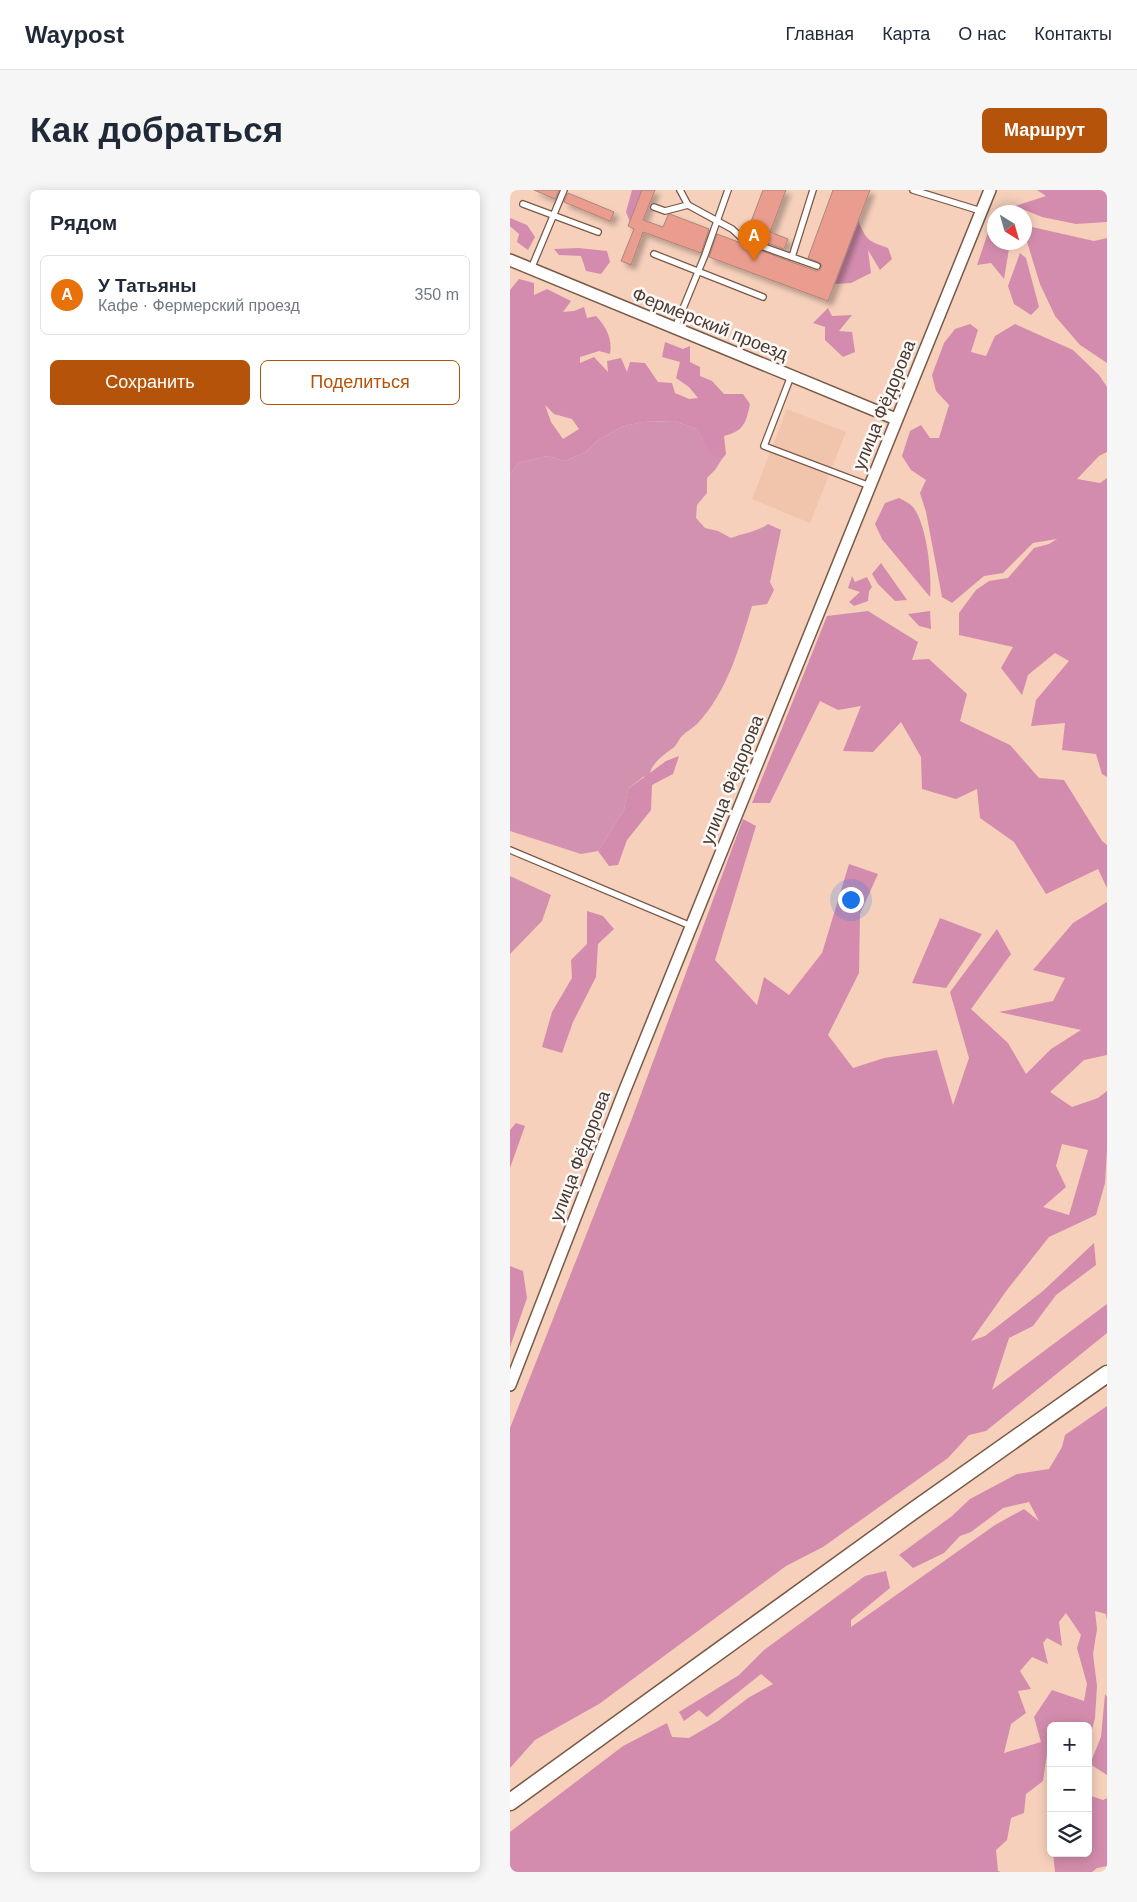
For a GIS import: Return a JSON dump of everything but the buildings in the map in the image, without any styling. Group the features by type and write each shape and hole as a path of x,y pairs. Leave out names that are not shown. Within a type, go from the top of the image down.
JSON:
{"main road":[{"path":"510,1802 905,1516 1107,1374"}],"street":[{"name":"улица Фёдорова","path":"510,1384 624,1092 990,190"},
{"name":"Фермерский проезд","path":"510,260 896,419"}],"lane":[{"path":"531,269 564,190"},
{"path":"680,190 688,205 732,229 744,240 817,266"},
{"path":"675,328 728,190"},
{"path":"792,257 814,190"},
{"path":"913,190 981,212"},
{"path":"523,204 598,232"},
{"path":"654,206 665,211 688,205"},
{"path":"654,254 763,297"},
{"path":"791,376 764,446 870,486"},
{"path":"510,850 691,926"}],"shaded area":[{"path":"632,190 642,190 630,222 626,212"},
{"path":"1037,190 1107,190 1107,222 1076,224 1042,217 1032,213 1032,205 1018,205 1046,196"},
{"path":"510,218 527,225 535,237 528,250 517,242 519,234 510,226"},
{"path":"858,220 868,239 888,248 892,259 880,270 868,250 871,273 851,283 834,284"},
{"path":"1032,227 1094,241 1107,238 1107,363 1080,345 1055,316 1040,284 1029,250 1032,250"},
{"path":"987,236 987,250 1009,250 1004,279 991,263 977,265"},
{"path":"579,248 607,251 610,262 601,274 586,271 581,256 559,255 554,249"},
{"path":"1020,253 1026,258 1039,307 1031,315 1014,304 1008,286"},
{"path":"519,279 534,283 534,295 547,289 571,301 563,312 574,311 584,307 587,318 596,316 608,334 610,354 599,351 580,357 580,363 594,357 608,372 607,361 621,358 627,372 630,362 645,363 658,382 672,383 675,393 689,399 698,398 689,387 676,378 680,362 662,357 665,342 683,349 690,346 690,362 700,367 700,376 712,381 724,394 743,394 750,404 745,421 740,429 724,436 726,454 722,459 709,453 697,429 674,421 642,422 621,427 597,441 586,452 565,461 547,456 518,463 510,475 510,290","holes":["545,405 554,414 572,419 579,429 563,439 551,422"]},
{"path":"828,308 832,316 852,315 839,331 852,332 855,352 843,357 825,340 825,327 813,323"},
{"path":"970,324 978,330 971,352 986,356 995,336 1015,324 1073,350 1099,375 1107,387 1107,452 1099,456 1077,479 1100,483 1107,478 1107,777 1102,774 1096,754 1062,750 1065,723 1031,726 1036,700 1069,661 1055,653 1028,675 1022,695 1001,668 1013,647 959,635 959,613 976,590 989,581 1008,578 1034,548 1049,544 1057,539 1033,543 1003,573 984,576 952,603 942,597 926,512 920,493 926,480 911,470 902,456 910,431 921,425 930,438 939,438 949,405 936,391 932,375 944,343 955,329"},
{"path":"787,409 846,432 810,523 752,499"},
{"path":"674,421 697,429 709,452 722,459 707,478 707,493 697,505 696,518 705,528 718,531 731,538 755,531 768,524 781,530 770,582 774,590 767,604 752,606 725,683 708,711 697,724 682,736 674,747 658,760 649,775 643,777 628,789 624,810 598,851 581,854 510,831 510,475 518,463 547,456 565,461 586,452 597,441 621,427 642,422"},
{"path":"899,498 912,506 925,536 929,563 930,597 882,539 875,524 885,503"},
{"path":"881,563 907,600 895,601 878,584 872,574"},
{"path":"852,576 855,582 867,577 872,587 869,591 868,601 854,606 849,602 860,592 848,588"},
{"path":"868,611 918,642 912,660 929,659 967,694 960,721 1010,745 1039,778 1064,780 1102,841 1107,845 1107,888 1098,869 1046,894 1014,842 980,818 977,789 956,799 922,789 921,757 901,722 873,752 843,751 861,706 838,710 820,701 770,803 752,803 827,616"},
{"path":"930,611 931,629 919,626 908,614"},
{"path":"679,756 673,774 652,785 651,810 627,840 618,865 609,866 598,851 624,810 628,789 666,761"},
{"path":"743,819 756,826 715,960 757,1005 764,977 789,995 822,953 849,864 878,874 860,914 859,973 828,1035 853,1068 884,1058 937,1050 953,1105 969,1058 950,992 997,929 1011,954 971,1009 1008,1043 1026,1074 1051,1049 1081,1030 999,1012 1053,1001 1065,978 1033,970 1073,923 1107,902 1107,1055 1084,1060 1050,1092 1072,1107 1098,1098 1107,1091 1105,1183 1096,1215 1049,1237 1007,1290 971,1341 985,1336 1043,1291 1094,1243 1096,1265 1056,1295 1033,1326 1009,1338 992,1390 1107,1304 1107,1333 986,1431 969,1435 948,1458 823,1547 786,1566 599,1704 535,1740 510,1768 510,1428 631,1121","holes":["1062,1144 1088,1150 1069,1215 1043,1207 1066,1187 1056,1166"]},
{"path":"510,876 551,895 542,921 510,954"},
{"path":"587,911 603,916 614,929 598,944 596,977 573,1022 562,1053 542,1047 552,1012 572,978 571,960 587,944"},
{"path":"940,918 982,934 946,988 912,983"},
{"path":"516,1123 525,1126 510,1168 510,1130"},
{"path":"510,1266 523,1271 527,1298 510,1347"},
{"path":"1107,1406 1107,1620 1106,1614 1095,1611 1097,1629 1093,1654 1097,1686 1095,1718 1092,1730 1092,1722 1047,1722 1047,1754 1043,1781 1026,1794 1024,1813 1011,1818 1007,1840 996,1850 998,1871 1001,1872 510,1872 510,1832 623,1746 667,1723 672,1737 689,1738 718,1721 748,1698 773,1684 761,1674 707,1717 699,1710 684,1721 679,1712 739,1675 764,1650 865,1576 886,1571 890,1588 851,1620 851,1627 995,1525 1024,1509 1039,1521 1029,1502 1003,1508 971,1532 960,1536 944,1553 913,1568 899,1555 952,1516 970,1499 1017,1474 1049,1469 1062,1447 1065,1435","holes":["1066,1613 1081,1635 1077,1648 1087,1684 1084,1701 1052,1690 1034,1717 1041,1742 1004,1753 1011,1724 1026,1713 1018,1691 1031,1689 1020,1671 1032,1657 1048,1664 1043,1643 1047,1638 1062,1646 1059,1622"]},
{"path":"1105,1694 1107,1697 1107,1775 1092,1765 1092,1759 1101,1737"},
{"path":"1092,1796 1103,1800 1107,1798 1107,1866 1097,1868 1092,1872 1055,1872 1053,1857 1092,1857"}],"place":[{"name":"У Татьяны","path":"754,261"}]}
